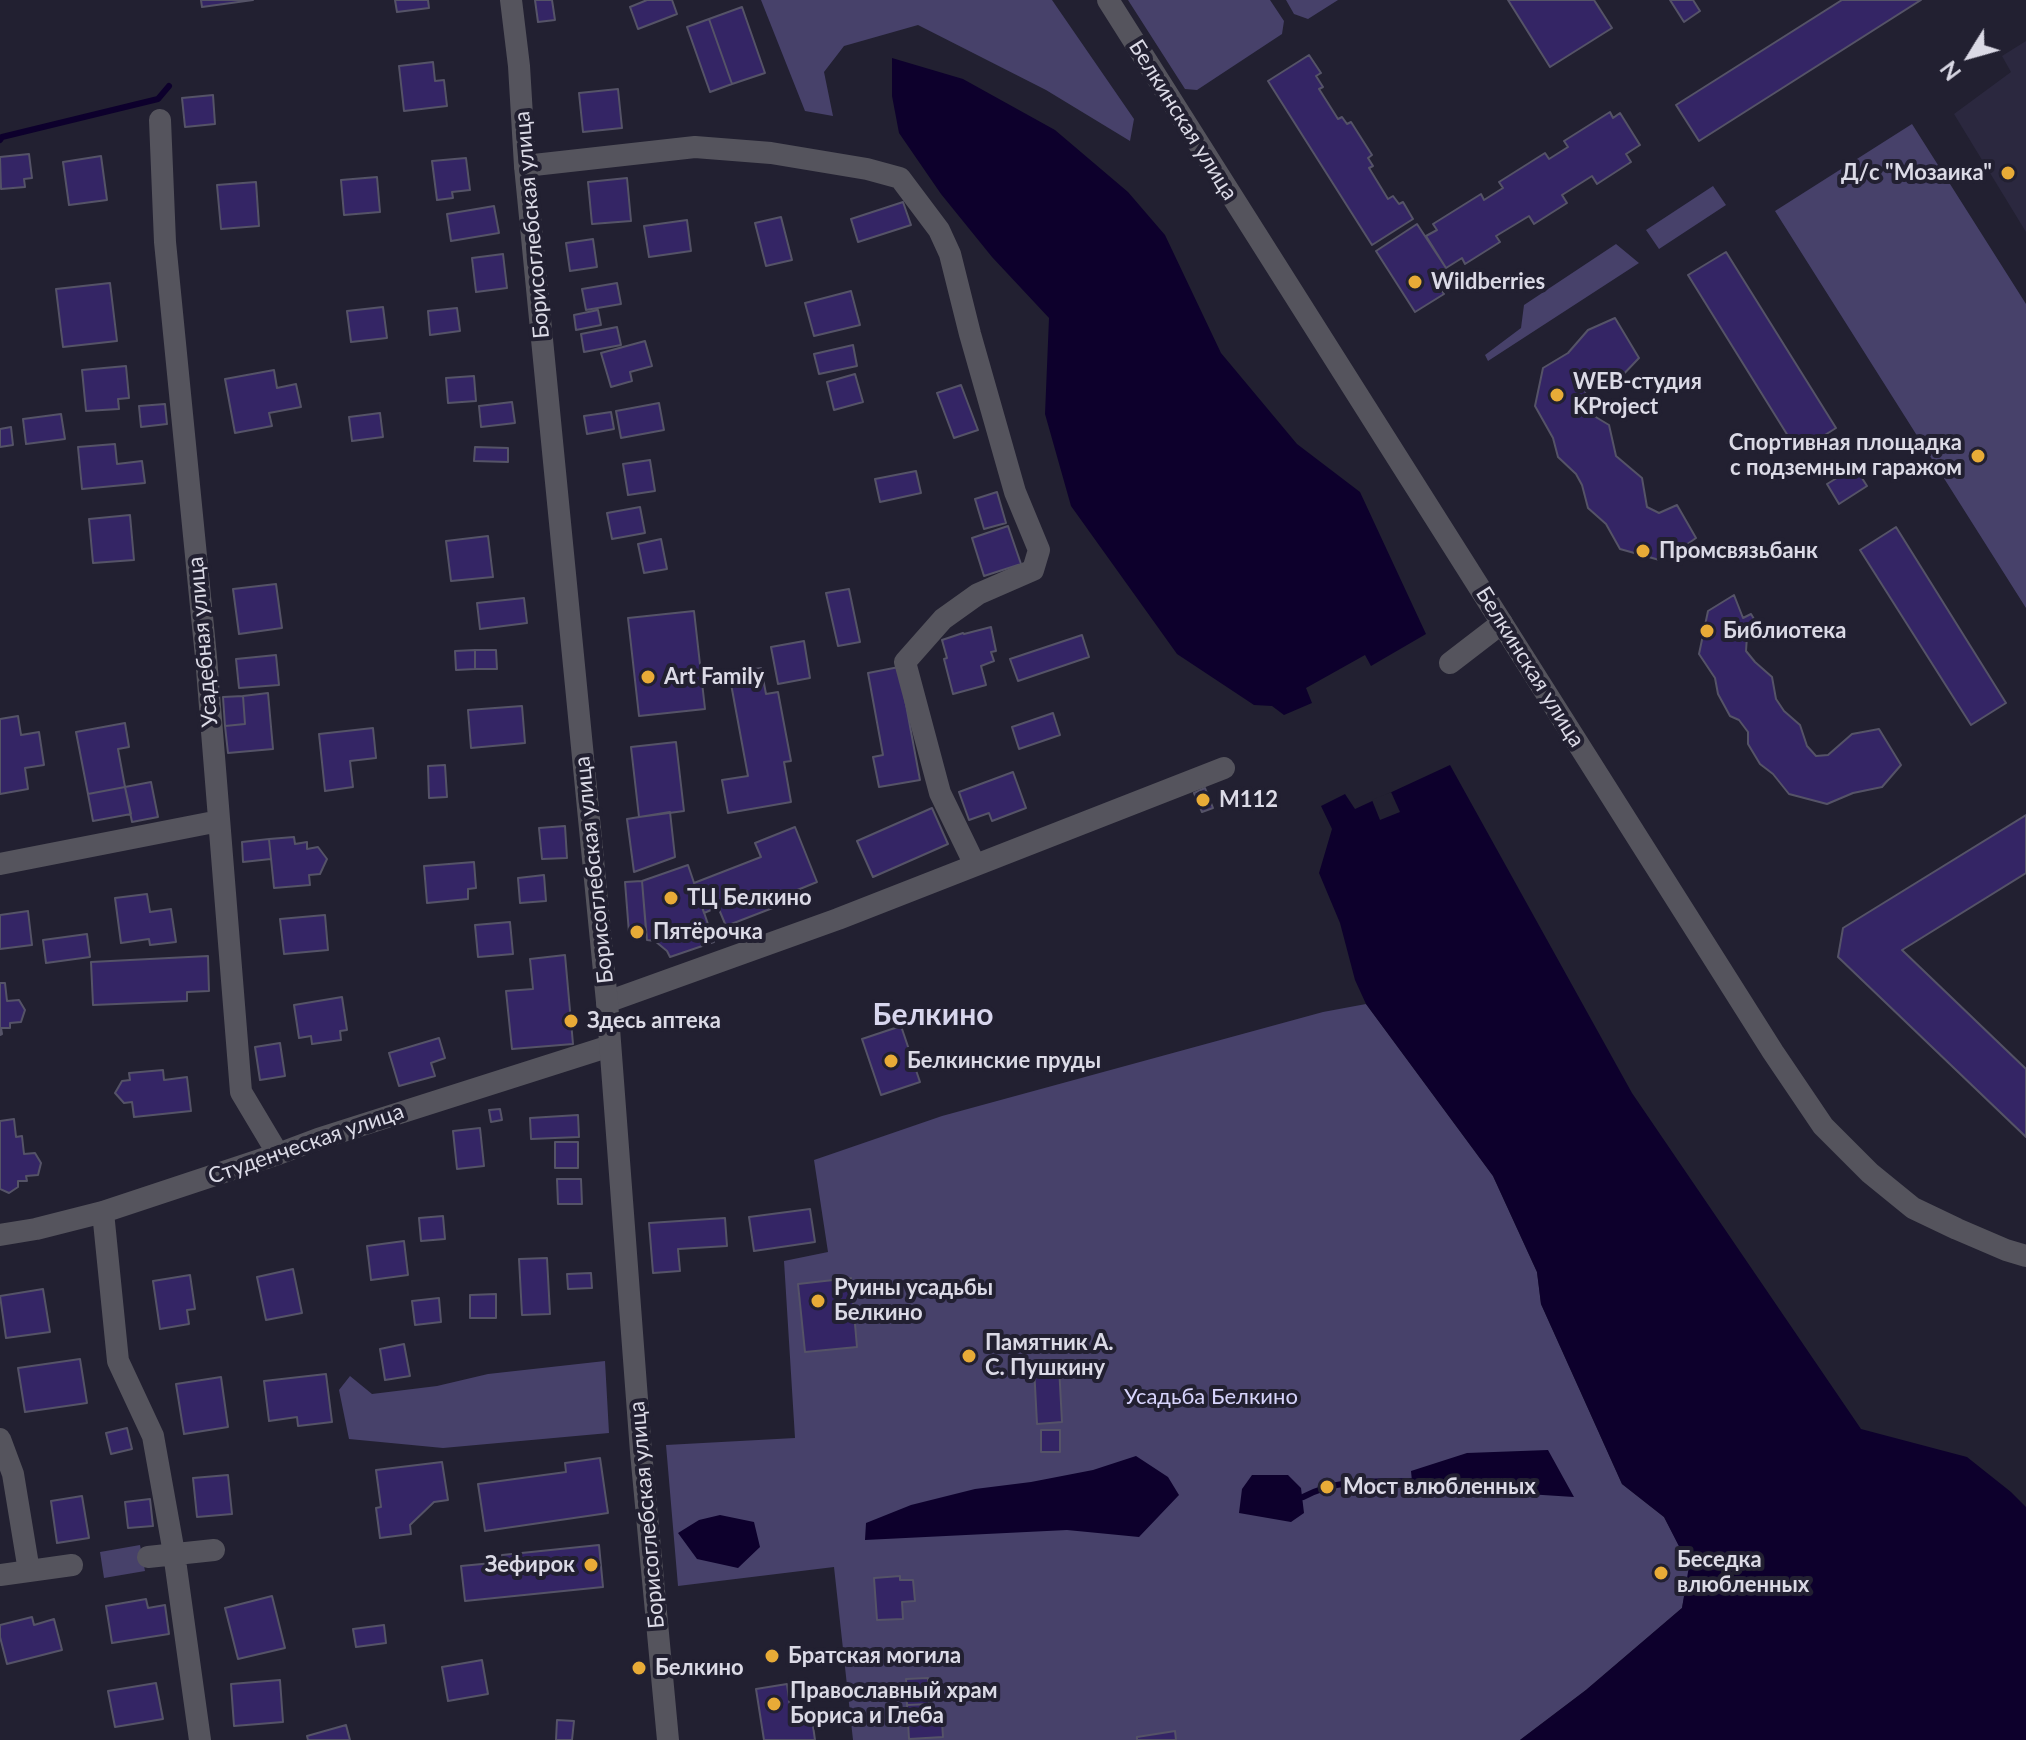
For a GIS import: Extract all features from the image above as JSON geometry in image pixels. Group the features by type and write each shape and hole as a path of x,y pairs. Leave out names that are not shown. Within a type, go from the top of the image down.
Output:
{"street":[{"name":"Борисоглебская улица","path":"511,0 607,1002 642,1466 668,1740"},
{"name":"Белкинская улица","path":"1108,0 1773,1052 1823,1126 1870,1173 1913,1208 2026,1256"},
{"name":"Усадебная улица","path":"160,120 165,242 204,642 241,1092 278,1154"},
{"path":"525,166 695,147 771,153 867,169 900,178 939,230 950,254 1015,492 1039,550 1033,570 978,594 955,610 943,619 905,662 940,793 975,865"},
{"path":"1450,663 1502,623"},
{"path":"607,1002 823,924 1224,768"},
{"path":"0,864 219,821"},
{"name":"Студенческая улица","path":"0,1235 103,1212 318,1139 610,1046"},
{"path":"103,1212 118,1361 153,1436 174,1553 200,1740"},
{"path":"0,1439 13,1474 29,1571"},
{"path":"148,1557 214,1550"},
{"path":"0,1575 72,1565"}],"shaded area":[{"name":"Д/c \"Мозаика\"","path":"2026,41 2026,232 1954,114 2011,72 2002,56"},
{"path":"892,58 963,79 1055,130 1128,192 1165,235 1221,353 1297,444 1360,492 1426,634 1371,666 1365,655 1306,688 1312,703 1284,715 1272,706 1254,705 1177,654 1071,506 1045,414 1049,318 992,257 941,194 899,133 892,96"},
{"path":"1450,765 1632,1093 1861,1429 1967,1457 2026,1507 2026,1740 1520,1740 1586,1690 1682,1608 1689,1566 1664,1517 1622,1484 1541,1304 1537,1272 1493,1176 1366,1004 1355,980 1340,923 1319,873 1332,829 1321,806 1345,794 1355,809"},
{"path":"1548,1450 1574,1497 1496,1492 1413,1492 1411,1471 1467,1453"},
{"path":"1136,1456 1168,1477 1179,1495 1139,1537 1067,1530 865,1540 866,1523 911,1505 975,1489 1093,1470"},
{"path":"1252,1475 1288,1475 1301,1488 1304,1513 1291,1522 1239,1513 1242,1489"},
{"path":"720,1515 754,1522 760,1547 738,1568 697,1559 678,1533 699,1520"}],"green space":[{"path":"761,0 1052,0 1134,119 1130,141 1046,90 918,25 844,46 824,72 833,116 805,111"},
{"path":"1128,0 1270,0 1284,21 1282,34 1197,90 1185,89"},
{"path":"1286,0 1338,0 1308,19 1294,14"},
{"name":"Спортивная площадка с подземным гаражом","path":"1912,124 2026,304 2026,608 1775,211"},
{"path":"1713,186 1726,205 1659,249 1646,230"},
{"path":"1616,244 1639,263 1488,361 1485,355 1521,328 1524,305"},
{"name":"Усадьба Белкино","path":"1366,1004 1493,1176 1537,1272 1541,1304 1622,1484 1664,1517 1690,1566 1682,1608 1586,1690 1520,1740 853,1740 834,1567 678,1586 666,1445 795,1438 784,1261 828,1252 814,1160 942,1116 1323,1012"},
{"path":"605,1361 609,1433 443,1448 349,1439 339,1390 350,1376 372,1394 437,1386 488,1374"},
{"path":"140,1545 145,1571 104,1578 100,1552"}],"pier":[{"path":"1391,792 1400,812 1380,820 1372,800"}],"building":[{"path":"201,0 253,0 202,7"},
{"path":"395,0 428,0 429,8 397,12"},
{"path":"535,0 552,0 555,20 538,22"},
{"path":"647,0 672,0 677,14 638,29 630,7"},
{"path":"1508,0 1594,0 1612,28 1550,67"},
{"path":"1670,0 1693,0 1700,11 1684,22"},
{"path":"1842,0 1921,0 1699,141 1676,105"},
{"path":"742,7 765,73 732,84 709,19"},
{"path":"709,19 732,84 710,92 687,27"},
{"path":"1309,55 1321,73 1316,76 1323,87 1319,89 1338,119 1342,117 1347,124 1351,122 1372,155 1368,158 1373,166 1369,168 1388,199 1393,196 1399,204 1403,202 1413,219 1372,245 1268,81"},
{"path":"433,62 435,81 444,80 447,106 404,111 399,66"},
{"path":"618,89 622,128 583,132 579,93"},
{"path":"213,95 215,124 185,127 182,98"},
{"path":"1610,112 1613,118 1620,113 1640,145 1626,154 1631,162 1597,184 1592,176 1562,195 1567,203 1534,224 1529,216 1496,236 1500,242 1465,264 1462,258 1446,268 1426,236 1437,230 1433,224 1481,194 1484,200 1503,188 1499,182 1545,153 1549,159 1568,147 1564,141"},
{"path":"29,154 32,178 24,179 25,187 1,189 0,157"},
{"path":"101,156 107,200 69,205 63,162"},
{"path":"466,158 470,190 452,192 453,198 437,200 432,161"},
{"path":"377,177 380,212 344,215 341,180"},
{"path":"627,178 631,221 592,224 588,182"},
{"path":"256,182 259,226 221,229 217,185"},
{"path":"903,202 911,225 858,242 851,219"},
{"path":"494,206 499,233 451,241 447,214"},
{"path":"781,217 792,260 766,266 755,223"},
{"path":"687,220 691,251 649,257 644,226"},
{"path":"1417,224 1446,268 1433,277 1444,294 1415,312 1376,251"},
{"path":"593,239 597,267 570,271 566,243"},
{"path":"1726,252 1836,428 1798,452 1688,275"},
{"path":"503,254 507,288 476,292 472,258"},
{"path":"110,283 117,341 63,347 56,289"},
{"path":"617,283 621,304 586,310 582,289"},
{"path":"851,291 860,325 814,336 805,303"},
{"path":"383,307 387,338 351,342 347,311"},
{"path":"457,308 460,331 430,335 428,311"},
{"path":"598,310 601,325 576,330 574,315"},
{"path":"1615,318 1639,358 1618,380 1586,387 1584,410 1609,425 1616,456 1642,478 1647,507 1659,513 1677,505 1696,538 1663,561 1620,549 1606,524 1588,508 1582,485 1576,474 1558,457 1553,438 1535,406 1543,368 1568,353 1588,330"},
{"path":"617,327 621,345 584,352 581,334"},
{"path":"645,341 652,366 630,372 632,381 611,387 601,353"},
{"path":"853,345 857,366 819,374 814,354"},
{"path":"126,366 129,398 118,399 119,409 86,411 82,370"},
{"path":"274,370 277,388 296,384 301,407 269,413 272,426 235,433 225,379"},
{"path":"855,374 863,402 834,410 827,382"},
{"path":"474,376 476,401 448,403 446,378"},
{"path":"961,385 978,430 954,438 937,393"},
{"path":"512,402 515,423 481,427 479,406"},
{"path":"659,403 664,430 621,438 616,411"},
{"path":"165,404 167,424 141,427 139,406"},
{"path":"611,412 614,429 587,434 584,416"},
{"path":"380,413 383,437 352,441 349,417"},
{"path":"61,414 65,439 26,444 23,419"},
{"path":"11,427 13,445 0,447 0,429"},
{"path":"115,444 117,464 142,461 145,483 82,489 78,447"},
{"path":"475,447 508,448 508,462 474,461"},
{"path":"650,460 655,491 628,495 623,464"},
{"path":"1855,467 1867,486 1839,504 1827,484"},
{"path":"916,471 921,493 880,502 875,479"},
{"path":"997,492 1006,523 984,529 975,499"},
{"path":"640,507 645,533 612,539 607,513"},
{"path":"130,515 134,560 93,563 89,519"},
{"path":"1008,526 1021,564 984,576 972,538"},
{"path":"1896,527 2006,703 1971,725 1860,550"},
{"path":"488,536 493,577 451,581 446,541"},
{"path":"661,539 667,569 644,573 638,544"},
{"path":"276,584 282,628 239,634 233,589"},
{"path":"849,589 860,642 838,646 826,593"},
{"path":"1734,595 1743,618 1751,614 1760,629 1747,636 1746,651 1772,677 1776,699 1800,725 1807,746 1816,756 1828,755 1852,734 1879,729 1901,765 1882,787 1853,793 1827,804 1789,794 1760,764 1748,744 1748,732 1739,720 1730,716 1718,694 1715,678 1699,654 1708,611"},
{"path":"524,598 527,623 480,629 477,603"},
{"path":"694,611 705,709 639,716 628,618"},
{"path":"991,627 996,651 991,652 994,661 981,666 986,685 953,694 942,640"},
{"path":"1082,635 1089,657 1018,681 1010,659"},
{"path":"804,641 810,678 778,684 771,647"},
{"path":"475,650 475,669 456,670 455,651"},
{"path":"475,650 496,650 497,669 475,669"},
{"path":"276,655 279,685 239,688 236,659"},
{"path":"899,667 920,780 879,787 873,757 883,755 868,673"},
{"path":"761,668 766,694 778,692 791,761 784,762 791,802 728,813 722,780 748,776 729,673"},
{"path":"268,693 273,749 228,753 225,726 245,724 243,696"},
{"path":"243,696 245,724 225,726 223,697"},
{"path":"522,706 525,743 471,748 468,710"},
{"path":"1053,713 1060,735 1019,749 1012,727"},
{"path":"18,716 21,735 39,732 44,765 25,768 28,789 0,794 0,719"},
{"path":"125,723 129,747 118,749 125,787 88,794 76,732"},
{"path":"373,728 376,758 350,761 353,787 325,791 319,734"},
{"path":"676,742 684,811 639,817 631,747"},
{"path":"445,765 447,797 429,798 428,766"},
{"path":"1013,772 1026,808 992,821 989,813 969,820 959,792"},
{"path":"151,782 158,817 132,822 125,787"},
{"path":"125,787 131,814 93,821 88,794"},
{"name":"М112","path":"1205,788 1213,808 1202,812 1194,793"},
{"path":"932,808 948,844 873,877 857,841"},
{"path":"670,812 675,857 634,872 627,819"},
{"path":"2026,815 2026,873 1902,950 2026,1069 2026,1137 1838,957 1843,928"},
{"path":"565,826 567,858 542,859 539,828"},
{"path":"795,827 817,882 780,897 783,904 726,926 718,907 704,913 694,883 761,857 755,843"},
{"path":"294,837 295,844 307,842 307,849 318,847 327,859 320,874 309,875 310,885 274,888 269,839"},
{"path":"269,839 271,859 243,862 242,842"},
{"path":"474,862 476,888 468,889 468,899 427,903 424,866"},
{"name":"ТЦ Белкино","path":"688,865 714,942 670,957 655,941 647,940 642,881"},
{"path":"544,875 546,901 520,903 518,878"},
{"path":"642,881 646,931 629,933 625,882"},
{"path":"147,894 150,912 171,909 176,942 150,945 149,939 121,943 115,898"},
{"path":"28,911 32,945 0,949 0,915"},
{"path":"325,915 328,950 284,954 280,919"},
{"path":"510,922 513,954 478,957 475,925"},
{"path":"87,934 90,957 46,963 43,940"},
{"path":"565,955 573,1044 512,1049 506,991 533,989 530,959"},
{"path":"208,956 209,991 187,992 187,1001 93,1005 91,962"},
{"path":"0,983 5,983 7,1001 19,1000 25,1010 21,1022 10,1023 10,1028 1,1028 0,1035"},
{"path":"342,997 347,1030 340,1031 341,1040 312,1044 311,1036 299,1038 294,1005"},
{"name":"Белкинские пруды","path":"901,1026 920,1082 881,1095 862,1039"},
{"path":"439,1038 445,1058 431,1063 435,1076 399,1086 389,1053"},
{"path":"280,1043 285,1076 260,1080 255,1047"},
{"path":"163,1070 164,1080 187,1077 191,1111 134,1117 132,1102 124,1103 115,1093 122,1081 130,1080 129,1073"},
{"path":"500,1109 502,1120 491,1122 489,1110"},
{"path":"578,1115 579,1137 531,1139 530,1118"},
{"path":"14,1119 16,1137 22,1136 24,1154 35,1153 41,1163 38,1175 26,1176 27,1181 18,1181 18,1187 9,1193 0,1189 0,1121"},
{"path":"480,1128 484,1166 457,1169 453,1131"},
{"path":"555,1142 578,1142 578,1168 555,1168"},
{"path":"557,1179 581,1179 582,1204 558,1204"},
{"path":"810,1209 815,1242 754,1251 749,1217"},
{"path":"443,1216 445,1239 421,1241 419,1218"},
{"path":"725,1218 727,1246 678,1249 680,1271 653,1273 649,1223"},
{"path":"404,1241 408,1275 371,1280 367,1246"},
{"path":"547,1258 550,1314 522,1315 519,1259"},
{"path":"293,1269 302,1313 266,1320 257,1277"},
{"path":"591,1273 592,1288 568,1289 567,1274"},
{"path":"190,1275 195,1309 187,1310 189,1324 160,1329 153,1281"},
{"path":"851,1278 857,1347 805,1352 798,1284"},
{"path":"43,1289 50,1332 6,1338 0,1296"},
{"path":"496,1294 496,1318 470,1318 470,1295"},
{"path":"439,1298 441,1322 415,1325 412,1301"},
{"path":"404,1344 410,1376 385,1380 380,1349"},
{"path":"80,1359 87,1403 25,1412 18,1368"},
{"path":"1059,1366 1062,1422 1037,1424 1034,1367"},
{"path":"326,1374 332,1422 298,1426 297,1417 269,1421 264,1381"},
{"path":"221,1377 228,1427 184,1434 176,1384"},
{"path":"127,1428 132,1449 111,1454 106,1433"},
{"path":"1041,1430 1060,1430 1060,1452 1041,1452"},
{"path":"600,1458 608,1513 485,1531 478,1484 566,1472 565,1463"},
{"path":"442,1462 448,1500 434,1502 410,1525 411,1534 380,1538 376,1508 381,1507 376,1470"},
{"path":"228,1475 232,1514 197,1517 193,1478"},
{"path":"82,1496 89,1538 57,1543 51,1501"},
{"path":"150,1499 153,1526 128,1528 125,1502"},
{"path":"599,1545 603,1587 465,1601 461,1566 503,1562 502,1555"},
{"path":"900,1576 900,1580 913,1580 915,1601 902,1602 903,1619 877,1620 874,1578"},
{"path":"272,1596 285,1648 238,1659 225,1608"},
{"path":"146,1599 148,1608 165,1605 169,1634 112,1643 106,1606"},
{"path":"32,1617 34,1625 54,1619 62,1650 7,1664 0,1625"},
{"path":"384,1625 386,1643 356,1647 353,1629"},
{"path":"482,1660 488,1694 448,1701 442,1667"},
{"path":"928,1678 929,1704 907,1705 906,1679"},
{"path":"280,1680 283,1722 234,1726 231,1684"},
{"path":"156,1683 163,1719 115,1727 108,1691"},
{"name":"Православный храм Бориса и Глеба","path":"787,1684 792,1722 812,1719 815,1740 764,1740 756,1689"},
{"path":"929,1704 930,1722 942,1722 943,1737 909,1739 907,1705"},
{"path":"557,1720 574,1721 572,1740 556,1740"},
{"path":"346,1725 350,1740 308,1740 307,1736"},
{"path":"1175,1731 1176,1740 1137,1740 1137,1737"}],"waterway":[{"path":"0,140 2,137 158,99 169,86"},
{"path":"1303,1497 1343,1484 1412,1481"}],"place":[{"name":"Д/c \"Мозаика\"","path":"2008,173"},
{"name":"Wildberries","path":"1415,282"},
{"name":"WEB-студия KProject","path":"1557,395"},
{"name":"Спортивная площадка с подземным гаражом","path":"1978,456"},
{"name":"Промсвязьбанк","path":"1643,551"},
{"name":"Библиотека","path":"1707,631"},
{"name":"Art Family","path":"648,677"},
{"name":"М112","path":"1203,800"},
{"name":"ТЦ Белкино","path":"671,898"},
{"name":"Пятёрочка","path":"637,932"},
{"name":"Здесь аптека","path":"571,1021"},
{"name":"Белкинские пруды","path":"891,1061"},
{"name":"Руины усадьбы Белкино","path":"818,1301"},
{"name":"Памятник А. С. Пушкину","path":"969,1356"},
{"name":"Мост влюбленных","path":"1327,1487"},
{"name":"Зефирок","path":"591,1565"},
{"name":"Беседка влюбленных","path":"1661,1573"},
{"name":"Братская могила","path":"772,1656"},
{"name":"Белкино","path":"639,1668"},
{"name":"Православный храм Бориса и Глеба","path":"774,1704"}],"district":[{"name":"Белкино","path":"933,1015"}]}
